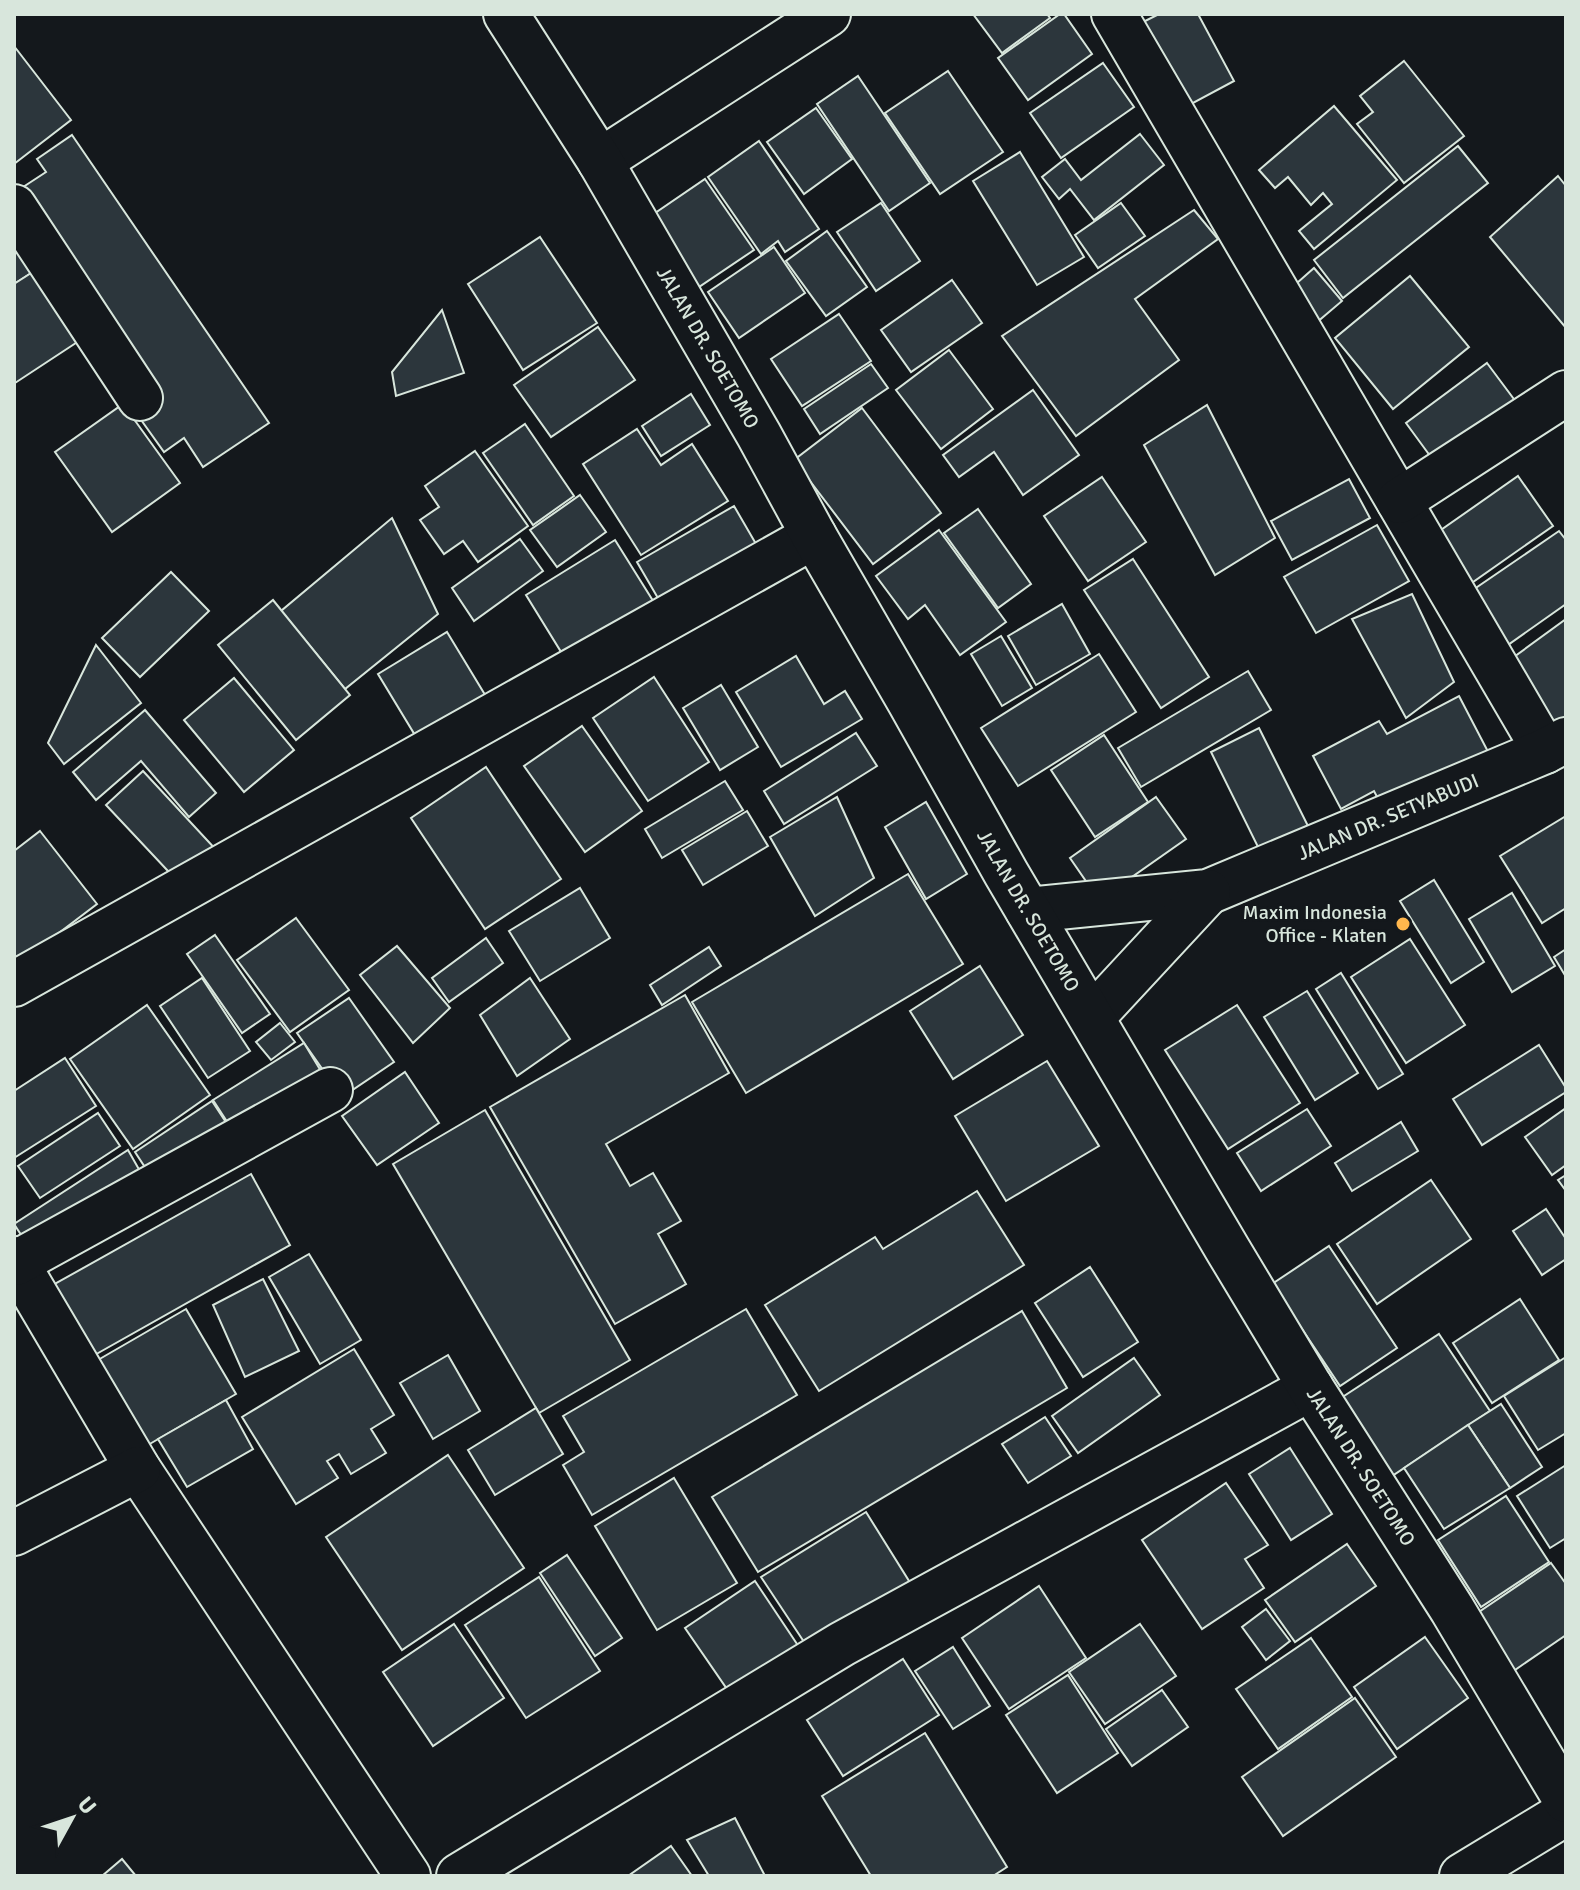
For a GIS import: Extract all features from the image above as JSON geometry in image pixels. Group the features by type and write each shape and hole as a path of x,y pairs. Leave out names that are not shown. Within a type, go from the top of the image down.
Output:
{"street":[{"name":"JALAN DR. SOETOMO","path":"506,14 600,161 1028,910 1311,1388 1452,1609 1566,1800"},
{"path":"600,161 828,14"},
{"path":"1114,14 1399,501 1556,746"},
{"path":"14,207 140,398"},
{"path":"1399,501 1566,393"},
{"path":"14,984 814,536"},
{"name":"JALAN DR. SETYABUDI","path":"1028,910 1208,892 1556,746"},
{"name":"JALAN DR. SETYABUDI","path":"1092,1017 1208,892"},
{"path":"330,1090 15,1261 138,1469 408,1876"},
{"path":"459,1876 842,1644 1311,1388"},
{"path":"14,1533 138,1469"},
{"path":"1462,1876 1566,1813"}],"building":[{"path":"973,14 1047,14 1050,18 1002,53"},
{"path":"1064,14 1092,54 1028,100 998,58"},
{"path":"1159,14 1198,14 1234,81 1180,110 1135,26"},
{"path":"14,46 71,120 14,164"},
{"path":"1404,61 1464,136 1404,183 1357,124 1373,112 1360,96"},
{"path":"1103,63 1134,107 1061,158 1030,113"},
{"path":"948,71 1003,152 940,194 885,113"},
{"path":"858,76 930,183 889,211 817,104"},
{"path":"1334,106 1397,180 1314,249 1299,231 1332,204 1323,193 1311,205 1288,177 1275,188 1259,170"},
{"path":"816,108 852,159 804,194 767,142"},
{"path":"1140,134 1164,165 1094,220 1070,189 1059,199 1042,177 1065,159 1081,180"},
{"path":"72,135 269,423 203,467 184,438 164,452 134,410 17,191 46,172 37,159"},
{"path":"759,141 819,229 785,252 778,241 761,254 708,177"},
{"path":"1458,146 1488,183 1343,298 1314,260"},
{"path":"1020,152 1084,257 1037,285 973,181"},
{"path":"1558,176 1566,186 1566,328 1490,237"},
{"path":"705,179 754,250 690,293 642,222"},
{"path":"881,203 920,261 876,291 837,232"},
{"path":"1121,203 1145,236 1098,268 1075,235"},
{"path":"1194,210 1218,239 1135,299 1179,360 1076,436 1002,336"},
{"path":"14,223 42,266 14,284"},
{"path":"827,231 867,287 826,316 786,261"},
{"path":"540,237 597,323 523,370 468,284"},
{"path":"774,247 805,293 739,338 708,292"},
{"path":"42,266 88,335 15,383 14,284"},
{"path":"1314,268 1342,301 1316,323 1289,290"},
{"path":"1410,276 1469,347 1393,409 1335,338"},
{"path":"952,280 982,323 911,372 881,330"},
{"path":"442,310 464,373 396,396 392,372"},
{"path":"839,314 871,361 802,406 771,359"},
{"path":"598,327 635,380 551,437 514,385"},
{"path":"949,350 993,409 941,449 896,390"},
{"path":"1487,363 1522,410 1436,464 1406,423"},
{"path":"871,364 888,388 820,434 804,409"},
{"path":"1033,390 1079,455 1023,495 994,452 959,477 943,455"},
{"path":"691,394 710,425 661,456 642,426"},
{"path":"123,404 180,483 112,532 55,452"},
{"path":"1207,405 1275,538 1215,575 1144,445"},
{"path":"862,408 941,513 873,564 794,460"},
{"path":"525,424 574,496 533,525 483,453"},
{"path":"637,429 661,465 692,444 728,501 641,555 583,464"},
{"path":"475,451 528,526 478,562 463,541 444,554 420,520 439,507 425,486"},
{"path":"1518,476 1553,526 1463,589 1428,539"},
{"path":"1102,477 1146,542 1088,581 1044,516"},
{"path":"1349,479 1370,518 1292,560 1271,521"},
{"path":"580,495 606,532 557,567 530,530"},
{"path":"734,506 763,556 666,612 637,562"},
{"path":"978,509 1031,584 998,608 944,533"},
{"path":"392,518 438,614 345,689 281,611"},
{"path":"1377,525 1409,581 1316,633 1284,577"},
{"path":"939,530 1006,622 960,655 925,605 908,619 876,576"},
{"path":"1559,531 1566,540 1566,604 1505,647 1467,594"},
{"path":"520,539 543,571 474,621 452,588"},
{"path":"615,540 660,612 571,668 526,595"},
{"path":"1133,559 1209,677 1161,708 1084,590"},
{"path":"171,572 209,611 140,677 102,638"},
{"path":"1412,594 1454,682 1406,718 1352,619"},
{"path":"273,600 350,695 296,740 218,645"},
{"path":"1062,604 1090,654 1036,685 1008,636"},
{"path":"1566,619 1566,718 1554,727 1507,662"},
{"path":"447,632 493,708 424,750 378,674"},
{"path":"1001,636 1032,688 1002,706 971,654"},
{"path":"96,645 141,703 64,764 48,743"},
{"path":"1099,654 1136,712 1018,786 981,728"},
{"path":"796,656 824,704 845,691 862,719 781,767 736,692"},
{"path":"1248,671 1271,710 1141,787 1118,748"},
{"path":"654,677 709,762 648,801 593,718"},
{"path":"234,678 294,750 244,792 184,720"},
{"path":"721,685 758,747 720,770 683,708"},
{"path":"1459,696 1496,767 1386,814 1374,791 1341,809 1313,756 1379,721 1387,734"},
{"path":"145,710 216,793 189,817 141,761 96,800 73,772"},
{"path":"582,726 642,811 585,852 524,766"},
{"path":"1259,728 1308,826 1259,849 1211,752"},
{"path":"856,733 877,766 784,824 764,791"},
{"path":"1104,735 1148,802 1095,837 1051,770"},
{"path":"486,767 561,879 485,929 411,818"},
{"path":"143,771 219,853 183,887 106,805"},
{"path":"725,781 743,810 662,858 645,829"},
{"path":"837,797 874,878 815,916 770,837"},
{"path":"1156,797 1186,839 1099,900 1070,858"},
{"path":"926,802 967,874 926,899 885,827"},
{"path":"747,811 768,846 703,885 682,850"},
{"path":"1566,816 1566,908 1542,923 1500,856"},
{"path":"40,831 97,904 14,967 14,851"},
{"path":"908,874 963,964 746,1093 692,1002"},
{"path":"1434,880 1484,962 1451,983 1400,901"},
{"path":"580,888 610,938 540,981 509,931"},
{"path":"1512,893 1555,966 1512,992 1469,919"},
{"path":"296,918 349,990 290,1032 237,960"},
{"path":"215,935 270,1014 242,1033 187,954"},
{"path":"486,938 503,963 449,1002 432,978"},
{"path":"1410,939 1465,1025 1406,1063 1351,977"},
{"path":"397,946 450,1008 413,1043 360,975"},
{"path":"709,947 721,966 662,1005 650,985"},
{"path":"1566,949 1566,977 1554,957"},
{"path":"980,966 1023,1035 953,1079 910,1011"},
{"path":"1341,973 1403,1074 1378,1089 1316,989"},
{"path":"202,978 250,1051 208,1078 160,1006"},
{"path":"530,978 570,1039 517,1076 480,1015"},
{"path":"1307,991 1358,1073 1315,1100 1264,1017"},
{"path":"685,995 729,1073 606,1144 630,1186 653,1173 681,1221 658,1234 686,1284 615,1324 490,1107"},
{"path":"349,998 394,1062 342,1097 297,1033"},
{"path":"147,1005 210,1095 133,1149 70,1059"},
{"path":"1237,1005 1300,1103 1228,1149 1165,1050"},
{"path":"280,1023 295,1042 271,1060 256,1042"},
{"path":"304,1043 327,1081 237,1137 213,1100"},
{"path":"1539,1045 1566,1092 1482,1145 1453,1099"},
{"path":"65,1058 96,1106 14,1158 14,1091"},
{"path":"1047,1061 1099,1146 1006,1201 955,1116"},
{"path":"405,1072 439,1123 377,1165 342,1116"},
{"path":"212,1101 233,1133 156,1184 135,1152"},
{"path":"1566,1108 1566,1165 1552,1175 1525,1137"},
{"path":"1307,1109 1331,1146 1261,1191 1237,1153"},
{"path":"485,1110 630,1360 539,1413 393,1164"},
{"path":"98,1113 120,1146 40,1198 18,1166"},
{"path":"1401,1122 1418,1151 1352,1191 1335,1163"},
{"path":"128,1150 149,1187 31,1250 14,1224"},
{"path":"251,1174 290,1245 84,1361 44,1290"},
{"path":"1566,1175 1566,1191 1558,1180"},
{"path":"1431,1180 1471,1239 1377,1304 1337,1244"},
{"path":"977,1191 1024,1265 819,1391 765,1305 875,1237 883,1249"},
{"path":"1546,1209 1566,1239 1566,1259 1542,1275 1513,1231"},
{"path":"1329,1246 1397,1348 1340,1386 1272,1284"},
{"path":"309,1254 361,1340 320,1364 269,1277"},
{"path":"1090,1267 1138,1342 1083,1377 1035,1303"},
{"path":"263,1279 299,1351 245,1377 213,1305"},
{"path":"1520,1299 1559,1360 1492,1403 1453,1343"},
{"path":"186,1309 236,1394 141,1449 91,1364"},
{"path":"746,1309 797,1395 592,1515 563,1465 584,1452 563,1416"},
{"path":"1022,1311 1067,1388 758,1572 712,1497"},
{"path":"1439,1334 1490,1411 1392,1476 1341,1398"},
{"path":"354,1349 394,1415 371,1429 386,1453 351,1474 339,1454 327,1461 338,1478 296,1504 242,1417"},
{"path":"448,1355 480,1411 433,1439 400,1383"},
{"path":"1566,1357 1566,1433 1538,1450 1504,1396"},
{"path":"1134,1358 1160,1395 1078,1453 1052,1416"},
{"path":"226,1400 253,1449 187,1487 158,1439"},
{"path":"1501,1404 1542,1467 1510,1488 1468,1425"},
{"path":"536,1408 563,1454 495,1495 468,1450"},
{"path":"1045,1417 1071,1456 1028,1483 1002,1444"},
{"path":"1468,1425 1510,1488 1444,1529 1404,1468"},
{"path":"1290,1448 1332,1514 1291,1540 1249,1474"},
{"path":"448,1455 524,1568 402,1650 326,1537"},
{"path":"1566,1465 1566,1538 1550,1548 1517,1496"},
{"path":"674,1478 737,1583 657,1630 595,1526"},
{"path":"1226,1483 1268,1545 1245,1559 1264,1588 1202,1629 1142,1540"},
{"path":"1506,1496 1549,1562 1481,1607 1438,1540"},
{"path":"866,1512 919,1597 814,1657 761,1577"},
{"path":"1347,1544 1376,1586 1295,1642 1265,1600"},
{"path":"567,1555 622,1638 595,1656 540,1573"},
{"path":"1551,1563 1566,1584 1566,1635 1512,1672 1473,1616"},
{"path":"539,1577 600,1671 526,1718 465,1625"},
{"path":"755,1581 807,1659 738,1705 685,1628"},
{"path":"1039,1586 1086,1658 1009,1709 962,1638"},
{"path":"1266,1609 1290,1641 1266,1660 1242,1627"},
{"path":"454,1624 504,1698 433,1746 383,1672"},
{"path":"1140,1624 1176,1676 1105,1724 1069,1672"},
{"path":"1425,1637 1468,1698 1397,1749 1354,1687"},
{"path":"1311,1638 1352,1697 1278,1749 1236,1689"},
{"path":"953,1647 990,1706 953,1729 915,1671"},
{"path":"903,1659 939,1715 843,1776 807,1720"},
{"path":"1068,1675 1118,1753 1057,1793 1006,1715"},
{"path":"1162,1690 1188,1727 1132,1766 1106,1729"},
{"path":"1355,1698 1396,1757 1283,1836 1242,1777"},
{"path":"925,1733 1007,1867 993,1876 871,1876 822,1796"},
{"path":"735,1818 765,1876 709,1876 687,1840"},
{"path":"671,1846 692,1876 628,1876"},
{"path":"122,1859 136,1876 102,1876"}],"place":[{"name":"Maxim Indonesia Office - Klaten","path":"1403,924"}]}
